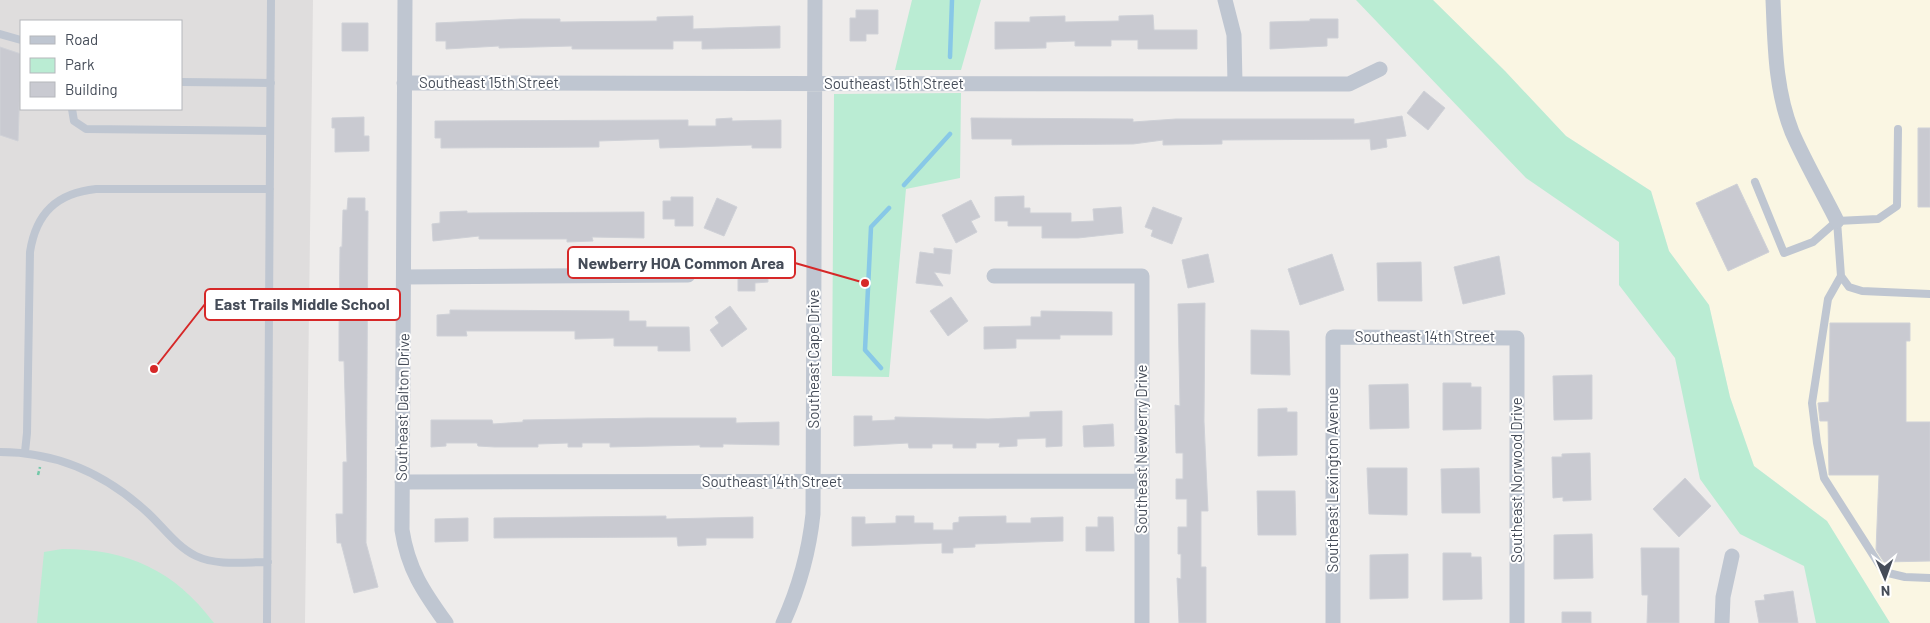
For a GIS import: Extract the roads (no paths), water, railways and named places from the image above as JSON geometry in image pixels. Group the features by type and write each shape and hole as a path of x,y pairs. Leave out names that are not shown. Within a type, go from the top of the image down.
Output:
{"street":[{"name":"Southeast Dalton Drive","path":"405,0 402,530 411,568 419,584 446,623"},
{"name":"Southeast Cape Drive","path":"784,623 800,579 810,541 814,482 815,0"},
{"path":"1225,0 1234,35 1235,84"},
{"path":"1773,0 1775,64 1792,131 1837,221"},
{"name":"Southeast 15th Street","path":"404,83 1350,84 1380,69"},
{"path":"404,277 688,276"},
{"name":"Southeast Newberry Drive","path":"994,276 1142,276 1142,623"},
{"name":"Southeast 14th Street","path":"1333,337 1518,338"},
{"name":"Southeast Lexington Avenue","path":"1333,337 1333,623"},
{"name":"Southeast Norwood Drive","path":"1517,623 1518,338"},
{"name":"Southeast 14th Street","path":"402,482 1142,481"},
{"path":"1722,623 1723,597 1732,556"}],"lane":[{"path":"267,623 271,0"},
{"path":"0,34 20,40"},
{"path":"182,82 271,83"},
{"path":"72,110 74,121 86,128 270,131"},
{"path":"1755,182 1784,253 1813,242 1837,221 1878,219 1896,206 1898,129"},
{"path":"25,452 27,433 30,252 38,225 50,208 71,193 96,188 270,189"},
{"path":"1837,221 1841,276 1849,287 1862,291 1930,294"},
{"path":"1841,276 1828,299 1812,403 1824,478 1884,572 1906,577 1930,578"},
{"path":"0,452 25,452 50,456 73,464 108,482 132,498 183,548 194,556 214,561 268,562"}],"waterway":[{"path":"950,57 952,0"},
{"path":"904,185 950,134"},
{"path":"881,368 865,350 871,227 889,208"}],"place":[{"name":"Newberry HOA Common Area","path":"865,283"},
{"name":"East Trails Middle School","path":"154,369"}]}
